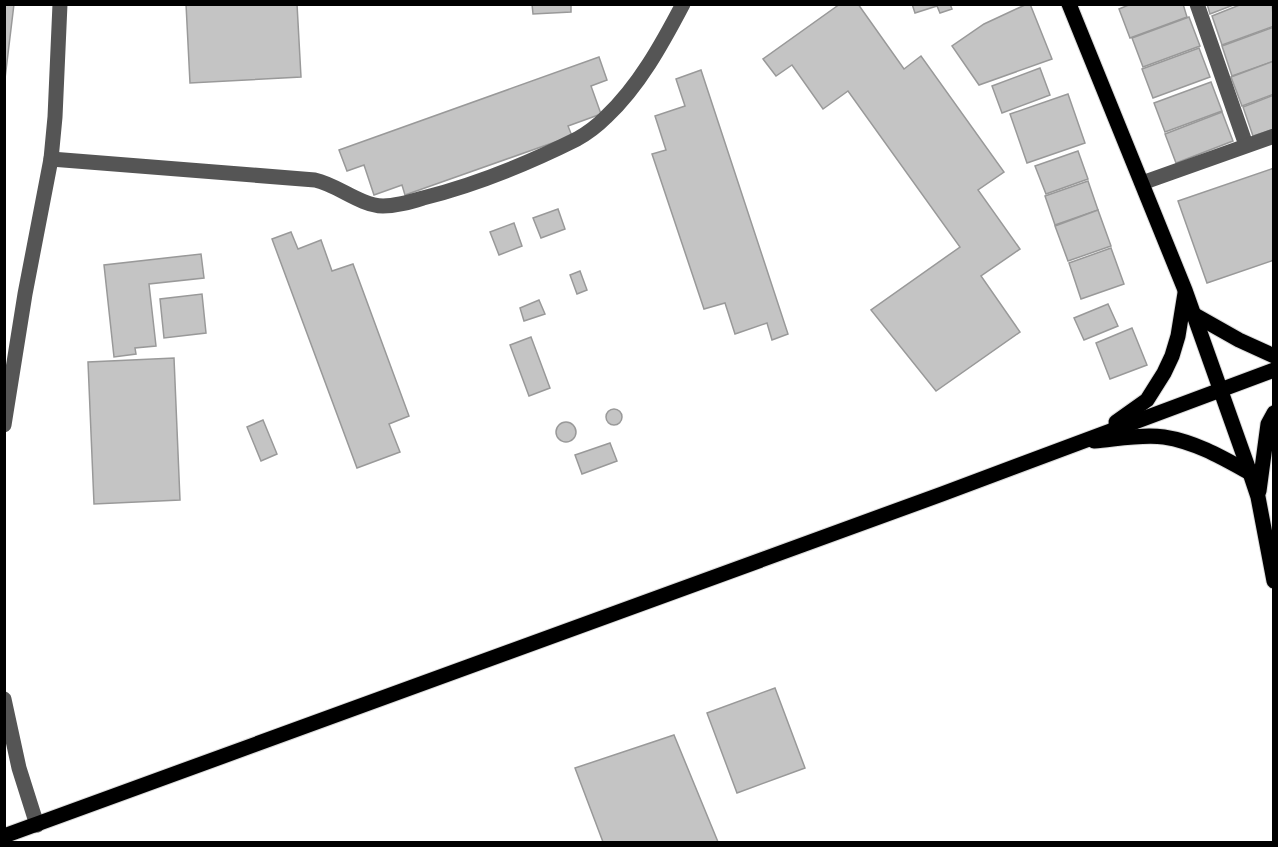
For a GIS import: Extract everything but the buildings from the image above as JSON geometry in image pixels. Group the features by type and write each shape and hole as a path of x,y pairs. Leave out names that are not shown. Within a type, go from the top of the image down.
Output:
{"main road":[{"path":"1069,4 1185,290 1258,497 1274,581"},
{"path":"1101,433 1147,400 1164,373 1173,356 1185,290"},
{"path":"1193,314 1239,340 1274,356"},
{"path":"4,836 942,494 1219,388 1274,370"},
{"path":"1258,497 1265,438 1268,424 1274,413"},
{"path":"1076,442 1162,436 1214,453 1250,473"}],"street":[{"path":"4,426 25,294 51,159 60,4"},
{"path":"51,159 315,180 327,182 381,206 397,205 448,192 489,177 579,138 605,118 638,82 683,4"},
{"path":"1197,4 1246,145"},
{"path":"1142,183 1274,136"},
{"path":"4,699 19,768 37,825"}]}
